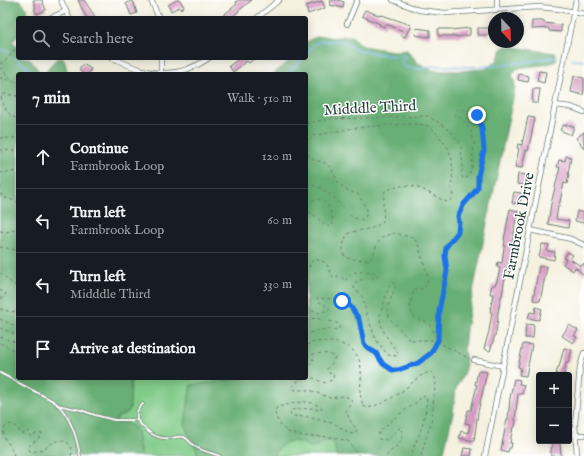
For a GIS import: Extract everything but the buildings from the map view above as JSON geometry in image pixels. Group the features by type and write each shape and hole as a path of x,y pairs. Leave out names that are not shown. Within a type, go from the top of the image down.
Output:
{"street":[{"path":"61,0 68,16"},
{"path":"151,0 158,16"},
{"path":"259,16 279,0"},
{"path":"347,24 357,0"},
{"path":"393,0 419,10 432,12 457,13 539,7 584,14"},
{"path":"496,10 497,0"},
{"name":"Farmbrook Drive","path":"485,456 576,0"},
{"path":"55,16 66,11"},
{"path":"118,60 140,70 150,72"},
{"path":"160,72 161,60"},
{"path":"177,72 187,70 206,60"},
{"path":"555,105 571,107 584,112"},
{"path":"530,230 571,239 584,244"},
{"path":"577,456 575,435 578,387 580,366 584,353"},
{"path":"474,360 503,366"},
{"path":"575,435 584,435"}],"lane":[{"path":"0,373 49,399 57,405 66,415 73,431 80,456"},
{"path":"143,404 136,412 137,420 152,434 164,439 184,437 202,451 220,456"},
{"path":"57,405 81,410 114,420 137,420"}],"path":[{"path":"0,64 7,60 16,49"},
{"path":"0,68 14,81"},
{"path":"0,78 14,81"},
{"path":"16,96 4,94 1,97 8,112 12,117 16,118"},
{"name":"Midddle Third","path":"308,123 330,119 427,116 440,123 452,133 461,145 463,168 461,174 463,179 468,177 472,168 474,142 471,130 463,120 455,115 457,109 466,110 477,115 482,128 484,150 478,176 478,187 464,204 458,216 458,232 446,247 445,256 447,271 439,311 438,340"},
{"name":"Midddle Third","path":"308,141 312,136 354,128 414,124 426,125 434,130 448,148 452,160 453,173 451,200 447,202 431,193 409,185 399,186 385,191 383,198 384,218 382,223 372,228 347,234 342,251 345,257 350,259 370,260 377,244 384,236 395,233 414,238 418,244 428,277 427,284 424,289 418,288 414,290 410,305 414,316 418,320 424,320 428,324 438,340"},
{"path":"0,138 16,138"},
{"path":"0,150 16,151"},
{"name":"Midddle Third","path":"308,155 315,160 325,163 331,168 338,182 343,187 348,191 358,194 367,210 366,216 362,220 354,218 334,198 314,184 308,183"},
{"path":"0,172 16,171"},
{"path":"0,194 16,201"},
{"path":"308,202 318,199 324,202 332,214 333,225 329,227 308,212"},
{"path":"0,231 6,232 16,230"},
{"path":"0,247 16,250"},
{"path":"308,276 309,263 313,260 319,259 325,262 328,266 333,278 338,276 343,278 344,281 352,274 358,272 374,272 378,277 371,279 364,278 355,283 354,288 362,296 376,340 388,355 396,356 398,353 384,332 380,315 392,282 396,285 387,310 390,319 410,340 438,340 442,344 474,360"},
{"path":"0,273 16,286"},
{"path":"0,290 6,294 3,298 0,298"},
{"path":"308,309 319,313 330,309 317,301 317,298 333,298 350,306 359,319 364,344 376,353 383,364 392,370 398,370 418,363 431,353 438,340"},
{"path":"0,309 11,312 16,311"},
{"path":"308,320 316,318 337,323 340,326 338,330 328,329 308,333"},
{"path":"0,319 16,326"},
{"path":"0,328 16,334"},
{"path":"0,337 16,342"},
{"path":"308,344 322,341 340,344 348,347 356,353 361,370 360,395 363,406 368,408 376,406 391,398 424,373 431,372 435,376 437,383 434,393 432,418 421,456"},
{"path":"0,344 16,351"},
{"path":"308,355 324,353 335,357 327,370 328,373 334,375 332,380 324,383 311,377 308,378"},
{"path":"308,360 314,359 311,364 308,365"},
{"path":"299,380 292,386 295,390 310,390 330,398 344,396 350,398 352,401 346,409 352,424 357,429 356,432 351,434 335,424 290,414 291,410 312,408 319,410 322,408 317,404 308,402 277,407 275,411 276,418 281,426 287,432 303,436 333,437 348,441 359,456"},
{"path":"386,456 399,444 402,433 401,427 397,429 390,438 383,440 379,439 379,432 397,416 417,402 422,395 427,398 426,406 420,432 411,456"},
{"path":"14,456 12,449 4,438 3,434 6,426 9,424 16,426 22,434 29,431 30,436 38,433 42,434 28,447 28,450 40,450 62,440 71,446 71,456"},
{"path":"44,456 52,456"}],"green space":[{"path":"0,0 20,0 27,9 29,16 16,16 16,38 12,42 16,46 16,60 30,60 40,72 16,72 16,380 131,380 130,408 128,412 116,418 116,421 135,427 141,456 0,456"},
{"path":"323,36 333,38 351,36 363,46 392,51 407,50 418,63 435,71 486,69 497,61 502,48 520,48 555,53 556,55 556,61 516,69 512,75 515,84 514,93 466,329 464,349 466,364 464,373 456,388 453,413 443,456 337,456 334,443 331,441 326,441 317,446 309,447 302,443 292,441 280,446 274,456 198,456 196,448 186,428 185,424 191,385 232,380 308,380 308,72 276,72 290,60 308,60 308,41"},
{"path":"56,60 64,60 67,72 45,72"},
{"path":"131,380 232,380 191,385 187,415 187,430 198,456 141,456 137,431 125,423 121,424 116,422 116,418 128,412"},
{"path":"292,441 334,442 337,456 274,456 281,446"}],"waterway":[{"path":"308,52 313,46 321,41 342,41 358,50 391,56 404,55 405,57 401,61 405,67 422,69 433,66 477,67 504,65 557,57"},
{"path":"0,49 9,52"},
{"path":"18,60 33,72"},
{"path":"288,72 301,60"},
{"path":"572,60 584,61"}],"route":[{"path":"342,301 350,306 359,319 364,344 376,353 383,364 392,370 398,370 418,363 431,353 438,340 439,311 447,271 445,256 446,247 458,232 458,216 464,204 478,187 478,176 484,150 484,137 477,115"}]}
